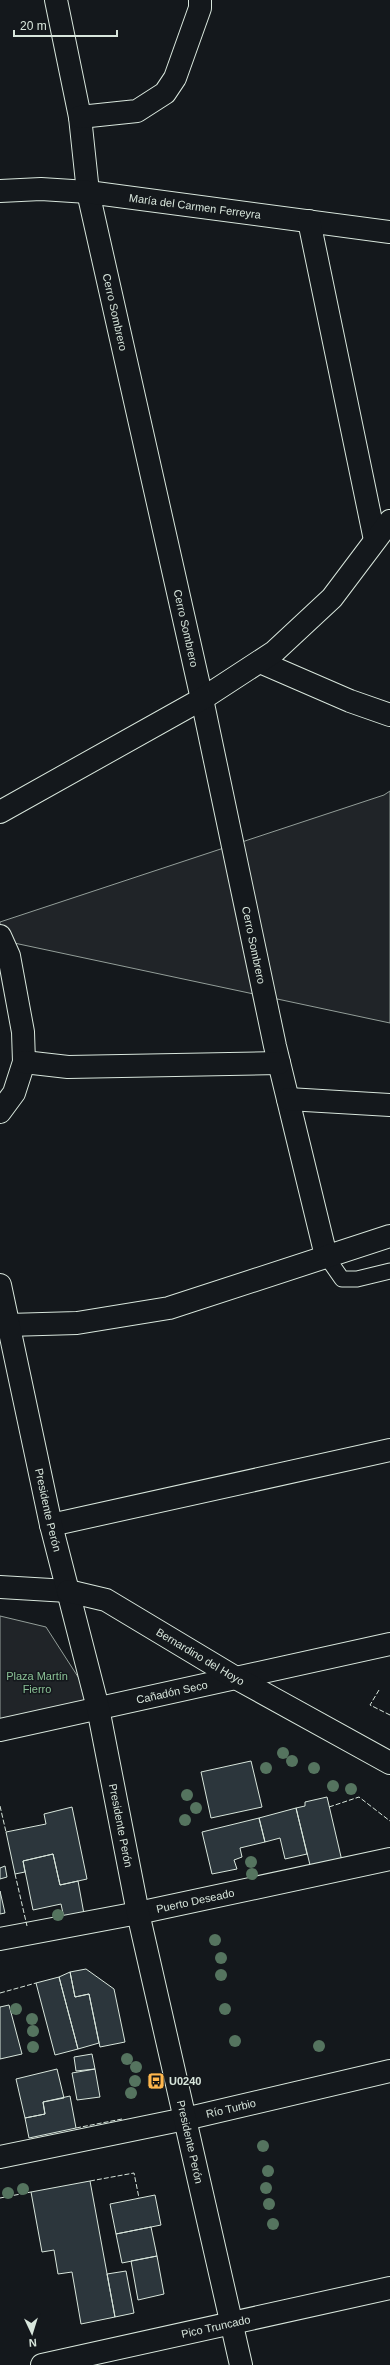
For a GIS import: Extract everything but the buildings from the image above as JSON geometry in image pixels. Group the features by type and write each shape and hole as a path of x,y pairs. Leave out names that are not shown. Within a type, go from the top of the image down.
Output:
{"street":[{"name":"Cerro Sombrero","path":"56,0 80,117 88,192 202,699 279,1063 326,1256"},
{"path":"80,117 137,111 165,93 174,78 200,8 200,0"},
{"name":"María del Carmen Ferreyra","path":"0,191 41,189 88,192 390,232"},
{"path":"309,221 375,540"},
{"path":"0,812 202,699 274,652 332,598 390,522"},
{"path":"260,662 350,701 390,715"},
{"path":"0,936 10,956 23,1032 24,1062 14,1093 0,1112"},
{"path":"24,1062 68,1067 279,1063"},
{"path":"288,1099 390,1106"},
{"path":"8,1325 77,1323 169,1308 390,1236"},
{"name":"Presidente Perón","path":"0,1285 51,1525 98,1708 138,1913 240,2365"},
{"path":"51,1525 390,1450"},
{"name":"Bernardino del Hoyo","path":"0,1587 68,1591 106,1600 236,1678 390,1763"},
{"name":"Cañadón Seco","path":"0,1730 390,1644"},
{"name":"Puerto Deseado","path":"0,1939 138,1913 390,1860"},
{"name":"Río Turbio","path":"0,2157 185,2119 390,2071"},
{"name":"Pico Truncado","path":"42,2365 230,2322 390,2288"}],"lane":[{"path":"326,1256 342,1279 357,1279 390,1271"}],"green space":[{"path":"390,791 390,1023 0,940 0,922 384,795"},
{"name":"Plaza Martín Fierro","path":"0,1616 46,1627 98,1708 0,1730"}],"fence":[{"path":"379,1690 370,1705 390,1715"},
{"path":"329,1807 359,1797 390,1821"},
{"path":"0,1806 6,1832"},
{"path":"15,1874 27,1926"},
{"path":"0,1993 36,1983"},
{"path":"76,2128 122,2119"},
{"path":"90,2181 134,2173 139,2198"},
{"path":"0,2198 31,2192"}],"place":[{"name":"U0240","path":"156,2081"}]}
